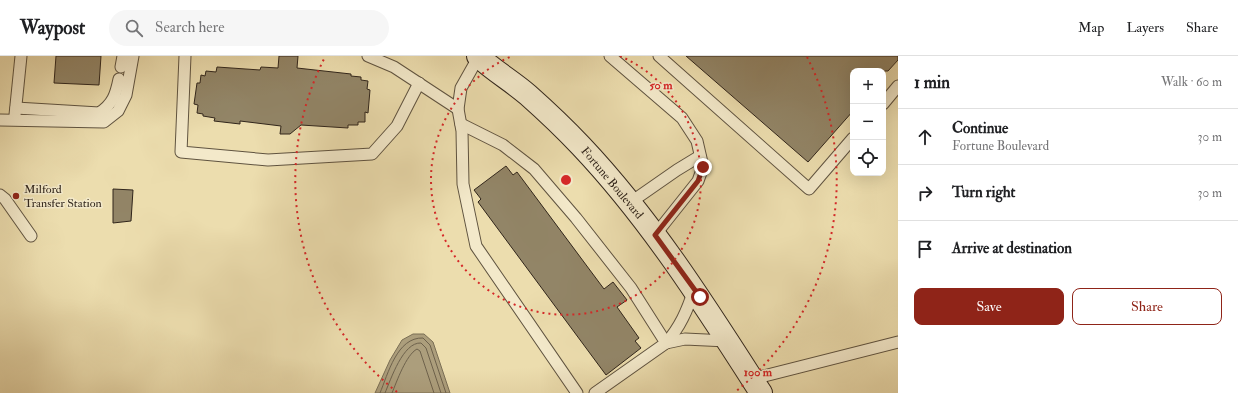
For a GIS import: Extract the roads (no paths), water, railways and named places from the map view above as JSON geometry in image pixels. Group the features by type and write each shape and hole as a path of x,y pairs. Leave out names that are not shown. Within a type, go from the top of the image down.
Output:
{"main road":[{"name":"Fortune Boulevard","path":"483,58 528,94 581,145 631,202 694,290 756,386"}],"lane":[{"path":"15,121 21,56"},
{"path":"121,67 123,56"},
{"path":"0,120 104,122 118,111 126,95 133,56"},
{"path":"185,56 181,152 268,160 372,154 397,126 419,83"},
{"path":"368,56 394,67 458,109"},
{"path":"610,56 682,118 697,141 703,167 698,181 655,235"},
{"path":"660,56 809,189 851,140"},
{"path":"483,58 461,88 458,109 461,124 463,184 476,246 577,393"},
{"path":"16,108 99,113 108,107 114,98 119,79"},
{"path":"886,100 898,86"},
{"path":"461,124 503,144 534,169 576,218 631,288 666,344"},
{"path":"631,202 676,170 700,156"},
{"path":"0,196 5,199 31,236"},
{"path":"595,393 666,344 678,330 685,316 694,290"},
{"path":"666,344 685,339 727,340"},
{"path":"756,386 898,342"}],"water":[{"path":"413,334 424,334 433,342 450,393 375,393 390,360 402,340"}],"place":[{"name":"Milford Transfer Station","path":"16,196"}]}
